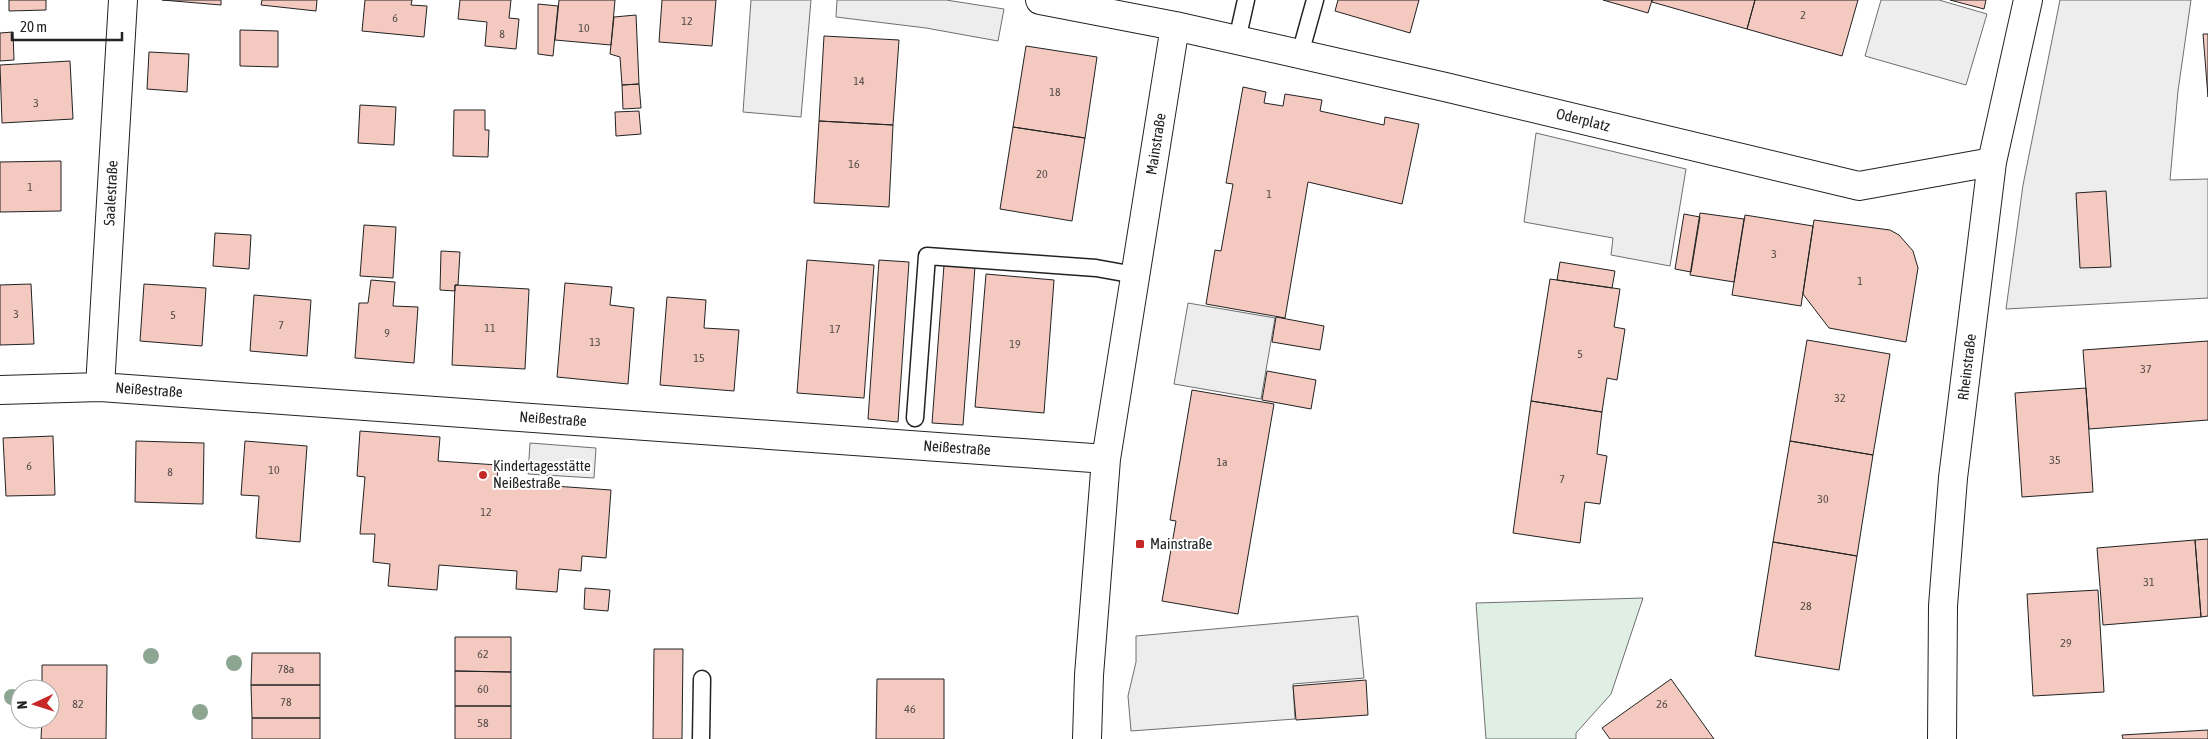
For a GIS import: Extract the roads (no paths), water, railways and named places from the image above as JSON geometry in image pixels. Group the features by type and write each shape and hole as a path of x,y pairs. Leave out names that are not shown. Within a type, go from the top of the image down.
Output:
{"street":[{"name":"Saalestraße","path":"100,387 123,0"},
{"name":"Oderplatz","path":"1040,0 1175,26 1300,54 1859,186 1992,162"},
{"name":"Rheinstraße","path":"1942,739 1943,606 1953,478 1992,162 2028,0"},
{"name":"Mainstraße","path":"1086,739 1106,459 1175,26"},
{"name":"Neißestraße","path":"0,390 100,387 1106,459"}],"lane":[{"path":"1237,40 1246,0"},
{"path":"1300,54 1315,0"},
{"path":"915,418 927,256 1096,268 1135,275"},
{"path":"701,739 702,678"}],"place":[{"name":"Kindertagesstätte Neißestraße","path":"483,475"},
{"name":"Mainstraße","path":"1140,544"}]}
